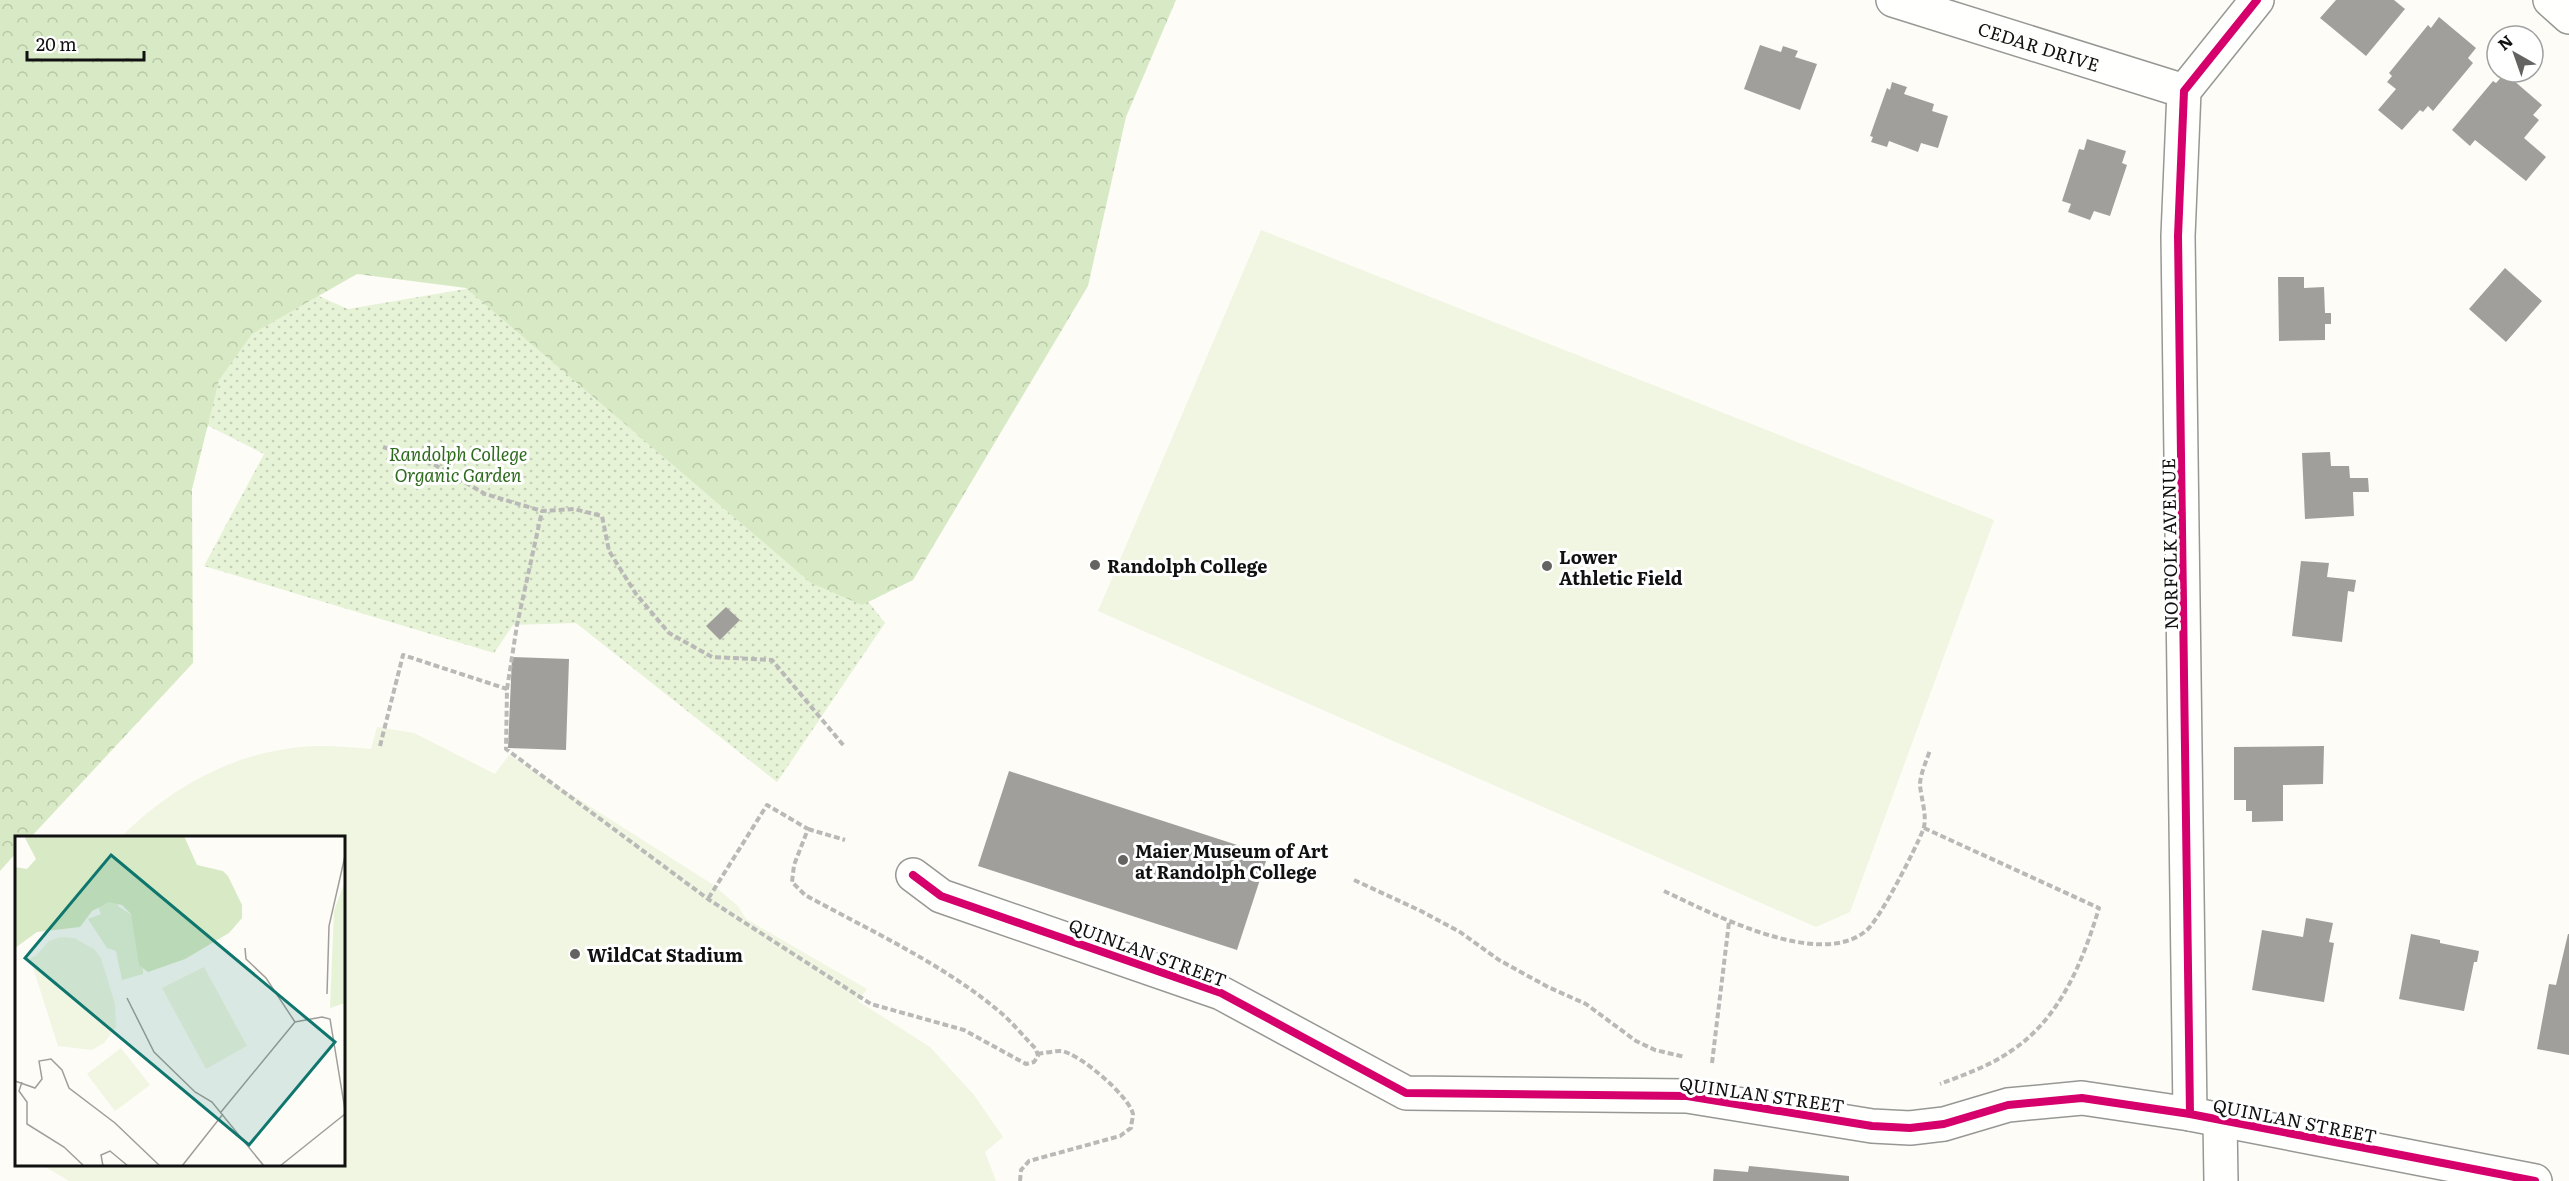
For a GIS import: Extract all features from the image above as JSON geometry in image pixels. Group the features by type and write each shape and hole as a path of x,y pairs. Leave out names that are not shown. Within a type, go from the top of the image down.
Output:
{"street":[{"name":"CEDAR DRIVE","path":"1893,0 2184,92"},
{"path":"2184,92 2257,0"},
{"path":"2550,0 2569,17"},
{"name":"NORFOLK AVENUE","path":"2184,92 2178,236 2205,1118 2221,1181"},
{"name":"QUINLAN STREET","path":"913,875 941,896 1221,993 1406,1093 1687,1096 1872,1126 1910,1128 1944,1125 2008,1105 2082,1098 2205,1118 2535,1181"}],"path":[{"path":"383,447 435,465 485,494 542,511 574,509 603,516 609,551 636,594 669,633 712,657 772,660 844,746"},
{"path":"542,511 517,625 507,689 506,749 708,899 871,1004 964,1030 1026,1064 1034,1062 1038,1056 1036,1049 1001,1013 975,993 919,957 805,895 792,882 794,865 808,829"},
{"path":"380,746 403,655 507,689"},
{"path":"1664,891 1729,922 1790,942 1839,943 1866,930 1886,903 1924,828 1920,782 1930,750"},
{"path":"708,899 767,806 808,829 845,840"},
{"path":"1924,828 2099,908 2088,947 2070,985 2029,1037 2010,1052 1976,1069 1930,1087"},
{"path":"1354,880 1460,932 1499,960 1548,987 1586,1004 1636,1041 1654,1050 1689,1058"},
{"path":"1712,1063 1729,922"},
{"path":"1020,1181 1021,1170 1029,1161 1120,1136 1131,1128 1133,1114 1125,1099 1106,1080 1078,1059 1062,1051 1037,1054"},
{"path":"1700,1060 1722,1065"}],"green space":[{"path":"0,0 1176,0 1126,117 1088,286 913,580 862,605 811,583 466,288 357,274 252,334 219,380 192,489 193,663 32,836 15,836 15,854 0,871"},
{"name":"Lower Athletic Field","path":"1261,230 1994,520 1850,912 1816,927 1098,611"},
{"name":"Randolph College Organic Garden","path":"188,238 348,309 477,287 863,595 885,623 777,782 576,623 513,625 494,653 204,566 264,454 102,372"},
{"name":"WildCat Stadium","path":"377,727 414,733 495,774 509,755 712,884 738,906 746,919 867,989 858,1001 930,1047 974,1095 1003,1137 985,1152 996,1181 69,1181 44,1166 345,1166 345,836 122,836 158,804 222,767 269,752 293,748 322,746 371,749"}],"building":[{"path":"2336,0 2394,0 2405,9 2366,56 2320,18"},
{"path":"2439,17 2476,48 2468,58 2473,63 2433,111 2428,106 2423,112 2420,110 2402,130 2378,110 2396,89 2387,82 2392,76 2389,73 2428,25 2431,28"},
{"path":"1760,45 1781,52 1783,46 1798,51 1795,57 1817,64 1800,110 1744,89"},
{"path":"1892,82 1907,87 1904,94 1934,104 1932,111 1948,116 1938,148 1921,143 1918,152 1889,141 1887,147 1871,142 1873,137 1870,136 1887,88 1890,90"},
{"path":"2490,84 2518,84 2542,105 2533,115 2539,120 2524,138 2546,157 2526,181 2475,140 2470,146 2452,130"},
{"path":"2087,139 2126,151 2122,163 2127,165 2110,216 2094,211 2090,220 2068,212 2071,204 2062,201 2079,149 2084,150"},
{"path":"2505,268 2542,301 2506,342 2469,309"},
{"path":"2278,277 2304,277 2304,288 2324,287 2325,313 2331,313 2331,324 2325,324 2325,340 2279,341"},
{"path":"2330,452 2331,466 2349,466 2350,478 2368,478 2369,492 2353,492 2354,516 2305,519 2302,453"},
{"path":"2301,561 2329,563 2327,577 2356,580 2354,592 2348,591 2342,642 2292,636"},
{"path":"726,607 740,620 720,640 706,626"},
{"path":"512,657 569,659 566,750 508,748"},
{"path":"2324,746 2323,784 2283,785 2283,821 2252,822 2252,811 2246,811 2246,800 2234,800 2234,747"},
{"name":"Maier Museum of Art at Randolph College","path":"1009,771 1268,855 1237,950 978,866"},
{"path":"2306,918 2333,923 2329,942 2334,943 2324,1002 2252,990 2262,930 2303,937"},
{"path":"2411,934 2479,951 2477,962 2474,962 2464,1011 2399,999"},
{"path":"2568,934 2569,1055 2537,1049 2549,984 2556,985"},
{"path":"1749,1166 1849,1176 1849,1181 1713,1181 1714,1169 1748,1172"}],"cycle path":[{"path":"2190,1114 2178,236 2184,91 2257,0"},
{"path":"913,875 941,896 1221,993 1406,1093 1687,1096 1872,1126 1910,1128 1944,1124 2008,1105 2082,1098 2190,1114 2535,1181"}],"place":[{"name":"Randolph College","path":"1095,565"},
{"name":"Lower Athletic Field","path":"1547,566"},
{"name":"Maier Museum of Art at Randolph College","path":"1123,860"},
{"name":"WildCat Stadium","path":"575,954"}]}
